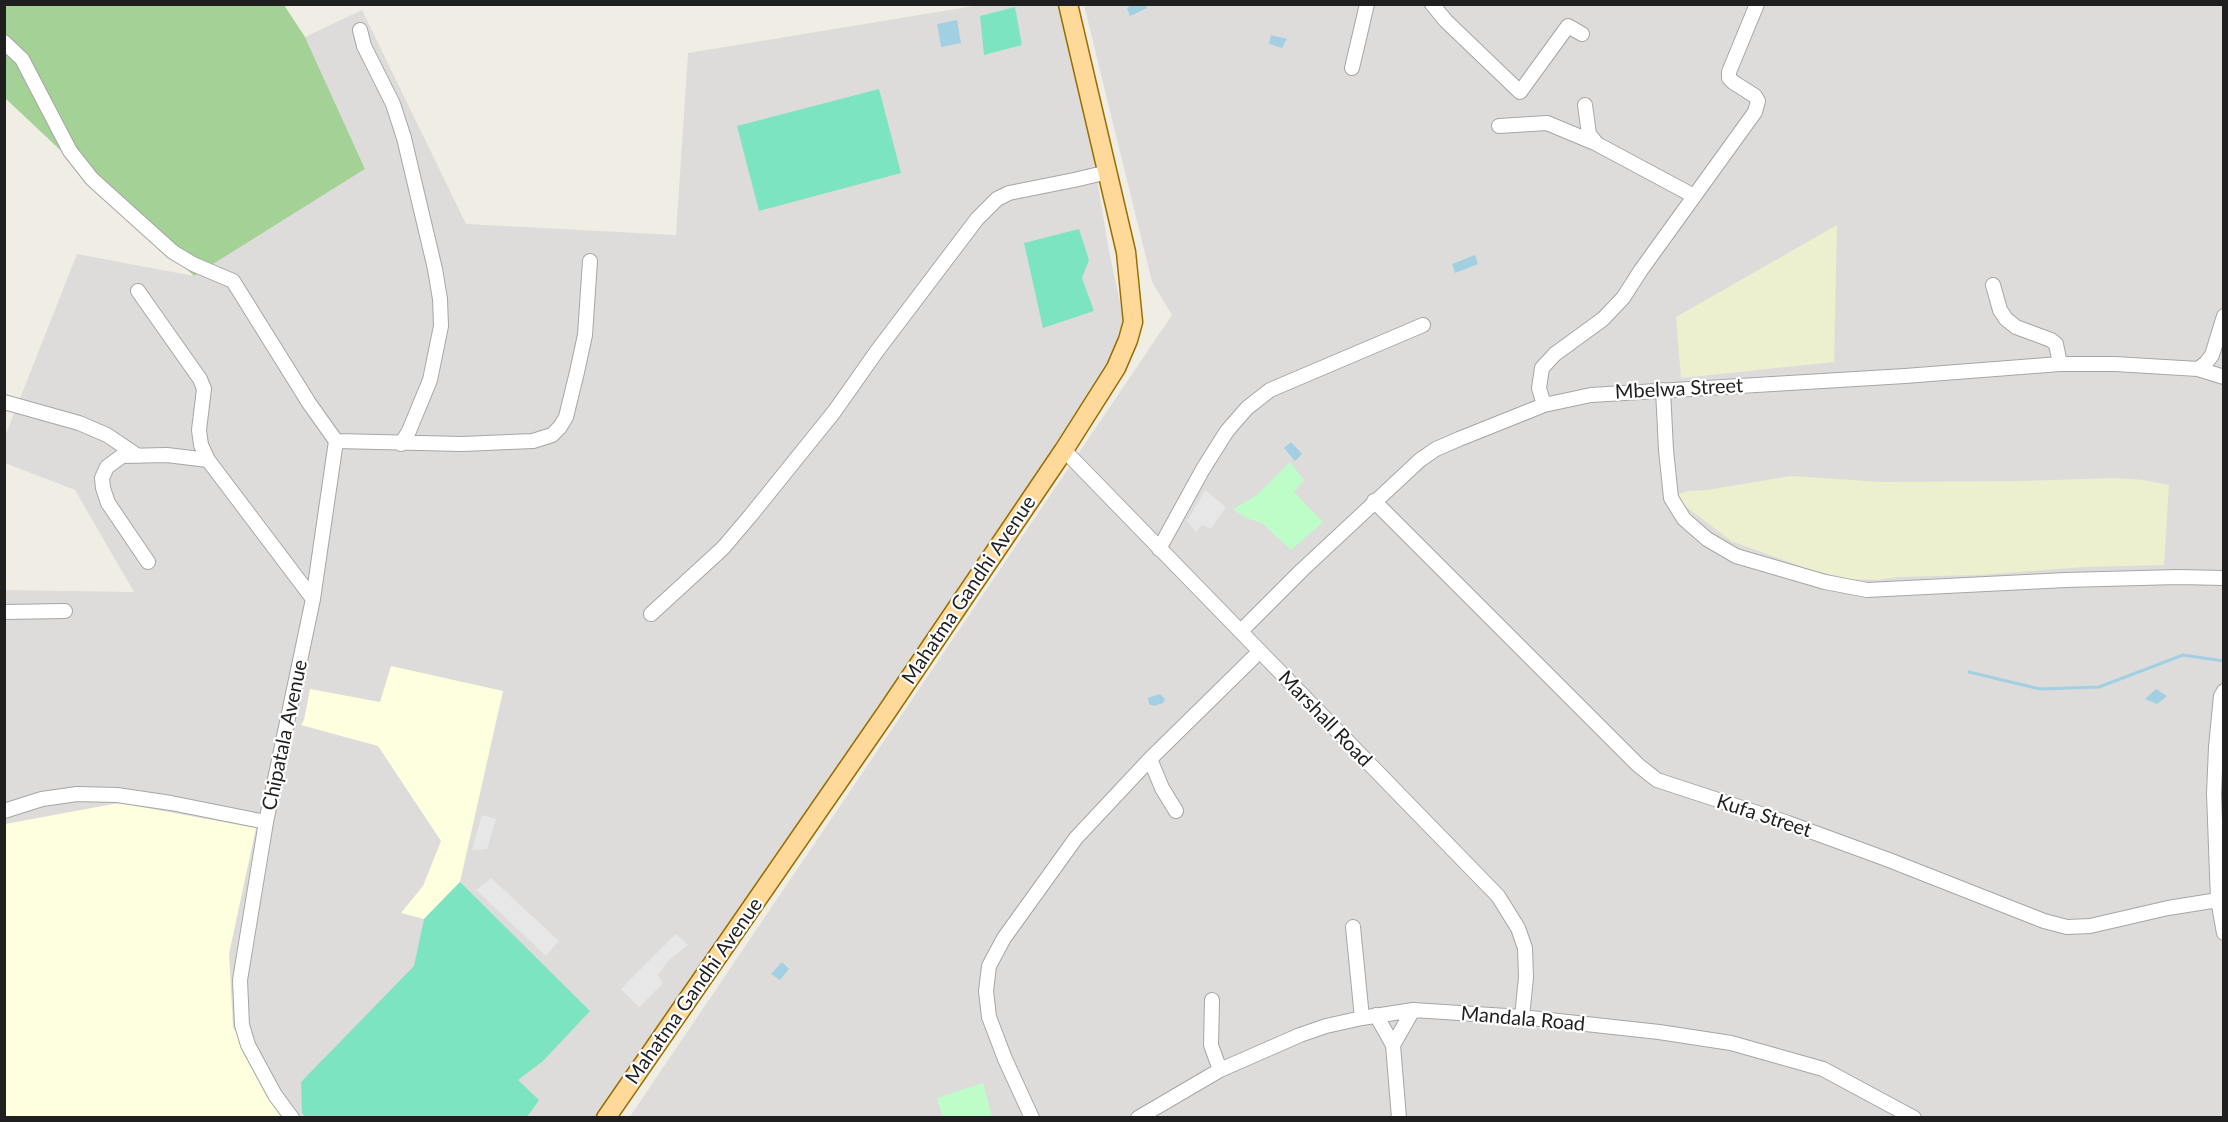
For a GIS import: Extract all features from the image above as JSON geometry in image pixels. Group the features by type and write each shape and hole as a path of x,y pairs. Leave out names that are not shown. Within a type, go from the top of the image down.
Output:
{"main road":[{"name":"Mahatma Gandhi Avenue","path":"606,1118 886,713 1064,450 1116,368 1128,340 1133,322 1126,252 1068,4"}],"street":[{"path":"1352,68 1367,4"},
{"path":"1432,4 1446,21 1520,92 1568,26 1582,34"},
{"path":"1544,405 1539,388 1542,368 1555,354 1603,319 1623,298 1755,112 1758,101 1755,96 1733,82 1729,78 1729,72 1758,4"},
{"path":"360,30 364,46 393,104 404,138 433,257 440,299 441,326 430,380 402,444"},
{"path":"4,42 22,59 70,151 92,179 173,252 193,264 233,281 309,404 336,441 462,444 533,441 552,435 566,417 577,372 585,335 590,261"},
{"path":"1585,105 1589,134 1597,144"},
{"path":"1499,126 1547,123 1597,144 1694,196"},
{"path":"651,614 723,548 785,474 841,403 944,261 977,219 997,199 1009,193 1108,172"},
{"path":"1993,285 2000,310 2006,319 2016,327 2056,344 2060,364"},
{"path":"138,291 204,388 199,430 201,445 208,460 313,599"},
{"path":"2198,369 2212,355 2223,316"},
{"path":"1159,549 1203,469 1227,431 1247,408 1270,390 1423,325"},
{"name":"Mbelwa Street","path":"1241,632 1374,501 1420,460 1436,449 1544,405 1591,395 2060,364 2115,364 2198,369 2223,377"},
{"path":"1663,390 1671,498 1684,519 1707,538 1736,556 1825,582 1867,590 2111,578 2223,578"},
{"path":"4,402 79,423 107,435 138,456"},
{"name":"Chipatala Avenue","path":"292,1118 275,1095 257,1063 242,1025 240,1003 242,956 266,822 313,599 336,441"},
{"name":"Marshall Road","path":"1064,450 1498,897 1518,928 1525,948 1526,977 1522,1017"},
{"path":"148,562 108,503 103,488 105,473 114,460 122,456 167,455 208,460"},
{"name":"Kufa Street","path":"1374,501 1638,765 1657,780 1788,823 2044,921 2067,927 2090,926 2168,908 2218,900"},
{"path":"4,612 65,611"},
{"path":"1032,1118 989,1017 986,991 989,966 1004,938 1076,838 1150,759 1259,652"},
{"path":"2223,691 2217,736 2218,900 2223,933"},
{"path":"1150,759 1162,788 1176,811"},
{"path":"4,811 42,800 77,794 117,795 266,822"},
{"path":"1353,927 1369,1017 1393,1045"},
{"path":"1212,1000 1211,1045 1221,1070"},
{"path":"1399,1118 1393,1045 1413,1010"},
{"name":"Mandala Road","path":"1138,1118 1221,1070 1300,1035 1326,1026 1413,1010 1522,1017 1659,1032 1731,1043 1823,1070 1914,1118"}],"shaded area":[{"path":"980,5 1068,5 1109,251 1128,339 944,609 779,867 602,1117 286,1117 5,975 5,590 134,592 75,490 5,463 4,439 77,254 194,276 365,169 305,37 362,10 466,224 676,235 688,53"},
{"path":"1084,5 2223,5 2223,1117 629,1118 1172,315 1152,282"},
{"path":"1837,225 1834,362 1681,378 1676,317"},
{"path":"1791,476 1881,482 2114,478 2169,485 2164,565 2085,567 1977,575 1897,577 1878,580 1851,579 1808,569 1731,541 1672,496 1688,491"},
{"path":"1205,490 1226,507 1211,529 1202,525 1196,532 1187,521"},
{"path":"391,666 503,691 460,882 424,919 401,913 423,886 441,841 378,746 301,725 310,689 380,702"},
{"path":"119,803 256,828 229,954 233,1027 286,1117 5,1118 5,824"},
{"path":"482,815 496,819 487,849 472,850"},
{"path":"491,878 559,941 546,956 476,890"},
{"path":"676,934 688,945 668,961 658,975 663,983 639,1007 621,989"}],"green space":[{"path":"4,5 284,5 305,37 365,169 194,276 5,98"},
{"path":"1015,7 1022,45 984,55 980,16"},
{"path":"879,89 901,173 759,211 737,126"},
{"path":"1079,229 1089,260 1082,278 1094,311 1043,328 1024,243"},
{"path":"1290,462 1304,480 1294,492 1323,522 1291,550 1262,523 1246,518 1233,509 1257,495"},
{"path":"460,882 590,1011 543,1061 518,1080 539,1100 526,1118 306,1117 302,1113 301,1082 414,966 424,919"},
{"path":"983,1083 992,1117 943,1117 937,1098"}],"water":[{"path":"1134,4 1145,5 1147,8 1130,16 1127,8"},
{"path":"957,20 961,43 941,47 937,24"},
{"path":"1271,35 1287,39 1282,48 1269,44"},
{"path":"1475,255 1478,264 1455,273 1452,264"},
{"path":"1291,442 1302,454 1295,461 1284,448"},
{"path":"2156,689 2167,696 2157,704 2145,699"},
{"path":"1160,694 1165,699 1163,703 1154,706 1149,704 1148,698"},
{"path":"782,962 789,969 780,980 771,974"}],"waterway":[{"path":"1969,672 2040,689 2099,687 2183,655 2224,661"}]}
